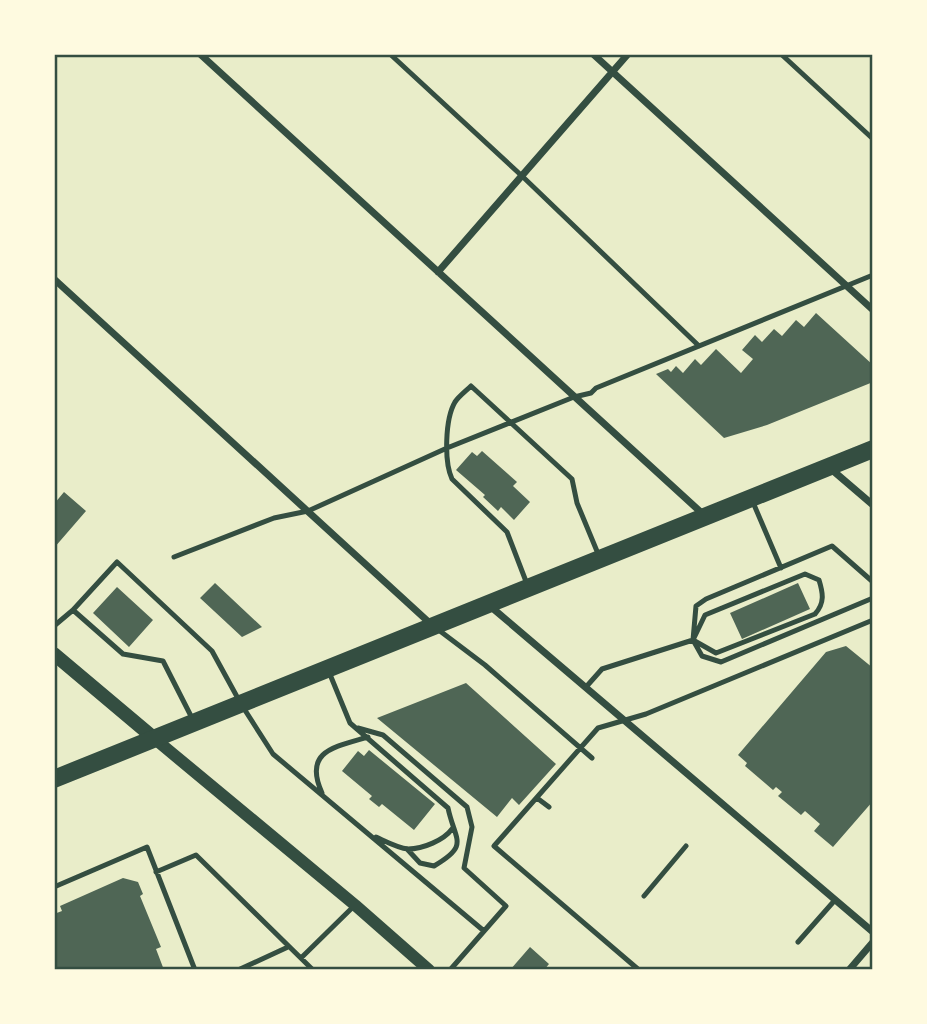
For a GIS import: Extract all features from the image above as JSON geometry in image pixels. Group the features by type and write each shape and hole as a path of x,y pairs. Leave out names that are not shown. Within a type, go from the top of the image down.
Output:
{"main road":[{"path":"54,779 873,449"},
{"path":"54,654 155,739"}],"street":[{"path":"200,54 705,516"},
{"path":"593,54 873,310"},
{"path":"438,272 628,54"},
{"path":"54,279 434,626"},
{"path":"828,467 873,505"},
{"path":"488,604 873,932"},
{"path":"155,739 429,970"},
{"path":"849,970 873,942"}],"lane":[{"path":"390,54 699,346"},
{"path":"781,54 873,139"},
{"path":"174,557 274,519 307,511 447,448 574,397 591,393 596,388 873,275"},
{"path":"529,588 506,532 452,479 446,462 449,415 456,401 471,386 572,479 577,503 600,559"},
{"path":"751,498 781,568"},
{"path":"873,582 832,546 706,599 696,606 694,640 702,656 722,662 873,598"},
{"path":"54,626 73,610 117,562 212,651 241,704 274,754 484,931"},
{"path":"586,687 602,669 694,640 716,653 815,614 821,608 824,593 818,580 805,574 705,615 694,640"},
{"path":"73,610 123,654 163,661 194,723"},
{"path":"639,970 494,846 598,728 646,714 873,620"},
{"path":"434,626 485,665 592,758"},
{"path":"328,669 350,723 448,808 458,845 453,854 434,866 420,863 407,849 371,835"},
{"path":"358,728 383,735 467,807 472,827 464,868 506,906 450,970"},
{"path":"323,795 317,782 315,765 322,754 368,737"},
{"path":"537,798 549,807"},
{"path":"407,849 446,837 452,829"},
{"path":"644,896 686,846"},
{"path":"54,887 147,847 195,970"},
{"path":"156,872 196,855 313,970"},
{"path":"798,942 835,900"},
{"path":"300,958 355,905"},
{"path":"238,970 288,947"}],"building":[{"path":"816,313 873,365 873,382 767,425 724,438 656,374 668,369 671,372 676,366 683,373 695,359 701,365 716,349 741,373 753,359 742,350 755,335 762,342 774,329 782,336 796,320 804,327"},
{"path":"482,451 517,482 513,486 530,502 514,520 501,507 498,511 483,497 485,495 456,470 472,452 477,456"},
{"path":"64,492 86,511 54,548 54,504"},
{"path":"215,583 262,627 242,637 200,598"},
{"path":"798,583 810,609 742,639 730,613"},
{"path":"117,587 153,620 129,647 93,613"},
{"path":"846,646 873,668 873,801 833,847 814,831 820,824 805,811 801,815 778,796 782,792 776,787 773,790 745,766 747,763 738,755 826,652"},
{"path":"466,683 556,764 519,805 512,798 497,817 377,718"},
{"path":"369,750 435,804 414,830 382,804 379,807 369,799 372,796 342,771 358,751 364,756"},
{"path":"123,878 138,882 143,894 140,896 161,947 156,949 164,970 54,970 54,914 62,911 60,906"},
{"path":"530,947 549,964 544,970 510,970"}]}
